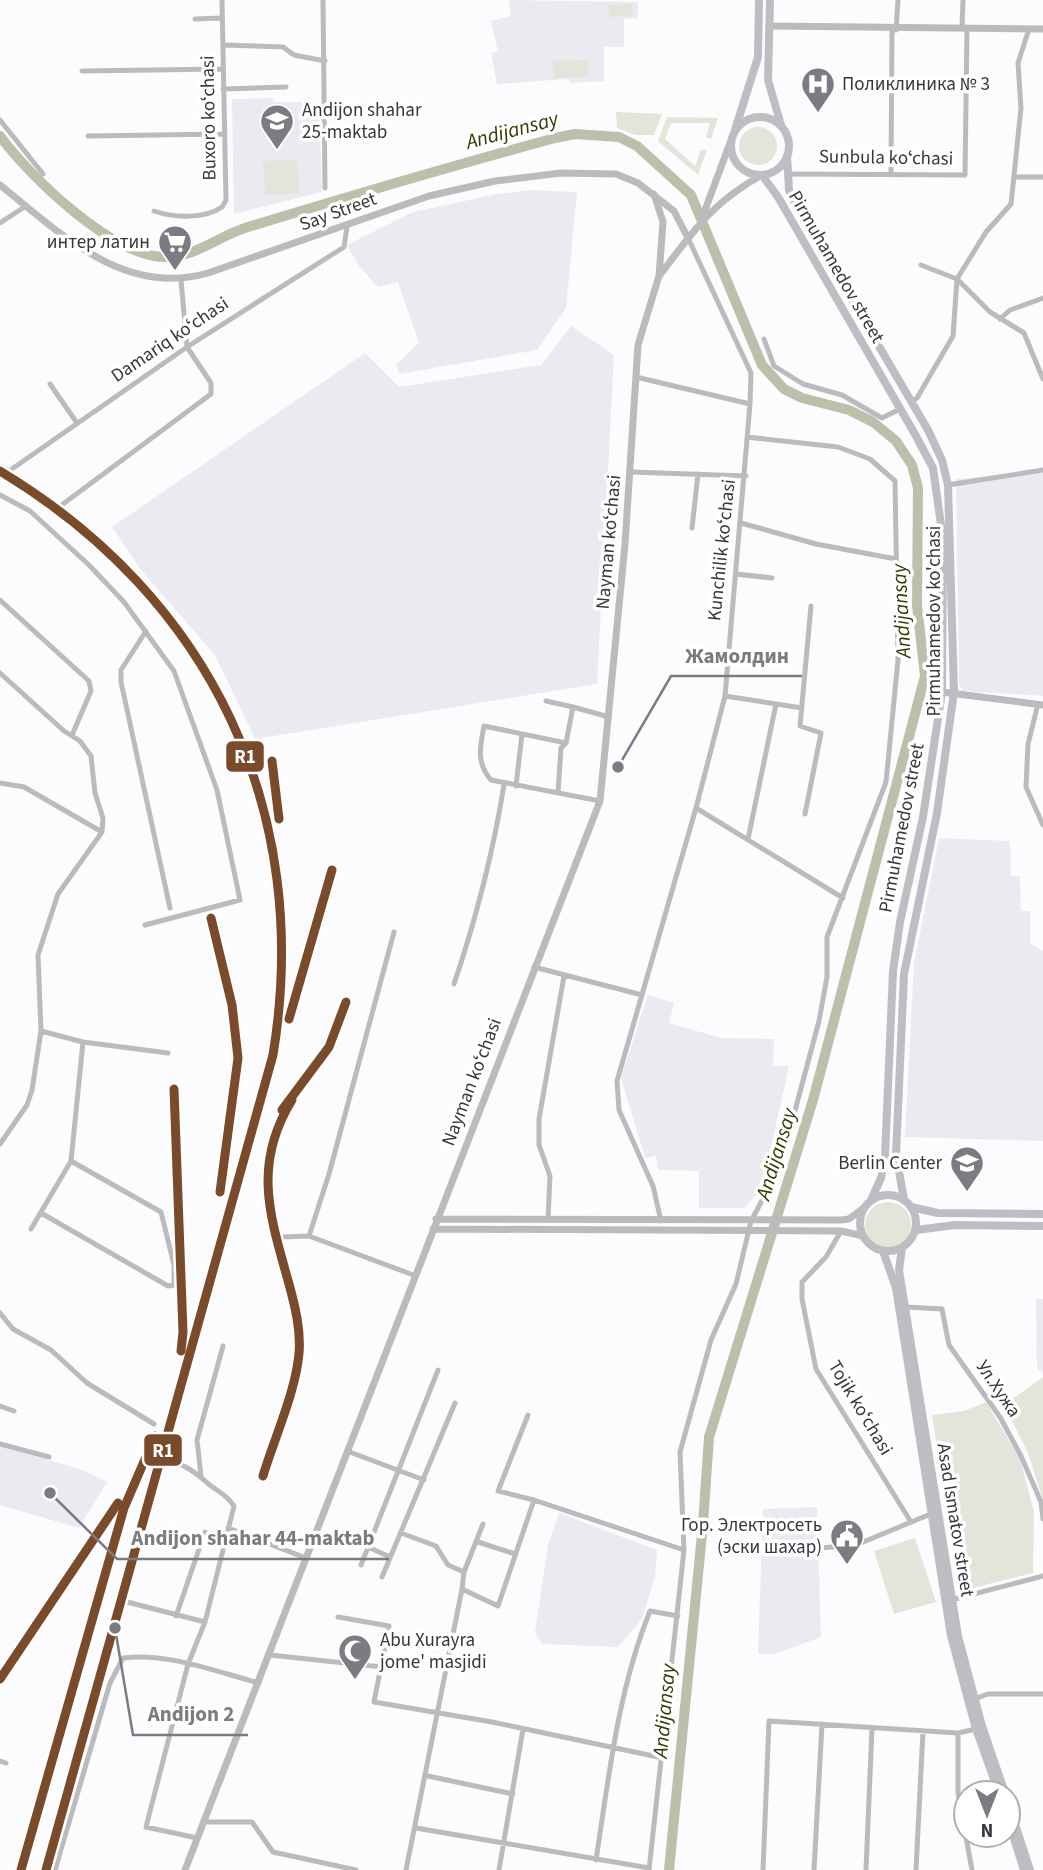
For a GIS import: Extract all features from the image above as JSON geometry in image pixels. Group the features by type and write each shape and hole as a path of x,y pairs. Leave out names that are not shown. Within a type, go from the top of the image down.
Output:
{"main road":[{"path":"702,218 758,57 759,0"},
{"path":"659,276 702,218 735,189 777,169 787,156 788,141 768,80 770,0"},
{"path":"770,26 894,30 1043,29"},
{"path":"762,175 743,170 736,163 731,145 733,135 738,127 755,117 765,118 782,128"},
{"name":"Pirmuhamedov street","path":"787,156 787,174"},
{"name":"Say Street","path":"0,186 77,245 111,265 146,278 181,280 346,227 429,196 544,174 616,174 654,194 680,218 688,238"},
{"name":"Pirmuhamedov ko'chasi","path":"787,174 795,203 911,402 942,460 948,485 954,692 937,813 904,974 896,1154 908,1203"},
{"name":"Pirmuhamedov street","path":"762,175 778,197 933,468 943,553 942,692"},
{"path":"654,194 663,222 659,276"},
{"name":"Nayman koʻchasi","path":"185,1870 600,801 631,472 640,335 659,276"},
{"path":"942,692 1040,704"},
{"name":"Pirmuhamedov ko'chasi","path":"868,1203 881,1178 885,1156 894,959 923,817 942,692"},
{"path":"436,1219 766,1222 849,1219 868,1203 888,1195 938,1213 1043,1214"},
{"path":"868,1203 860,1221 863,1236 871,1246 883,1251 902,1248 916,1230 955,1225 1043,1226"},
{"path":"908,1203 916,1230"},
{"path":"433,1230 841,1231 863,1236"},
{"name":"Asad Ismatov street","path":"902,1248 899,1270 906,1307 909,1351"},
{"name":"Asad Ismatov street","path":"883,1251 896,1289 909,1351 948,1601 979,1728 995,1779"},
{"name":"Asad Ismatov street","path":"948,1601 979,1728 999,1779"},
{"path":"1022,1846 1030,1870"},
{"path":"1017,1849 1024,1870"}],"street":[{"name":"Buxoro koʻchasi","path":"154,211 196,215 222,207 226,200 222,0"},
{"path":"323,0 326,188"},
{"path":"891,172 894,30 898,0"},
{"path":"963,0 965,28"},
{"path":"195,19 222,18"},
{"name":"Sunbula koʻchasi","path":"787,174 891,172 965,175 965,28"},
{"path":"911,402 917,398 953,336 957,279 986,232 1011,204 1016,177 1021,108 1018,63 1029,29"},
{"path":"223,45 283,47 294,55 325,61"},
{"path":"82,71 222,69"},
{"path":"223,89 286,87"},
{"path":"0,120 43,174"},
{"path":"88,136 225,134"},
{"path":"1016,177 1043,177"},
{"path":"0,223 26,206"},
{"name":"Damariq koʻchasi","path":"0,466 9,471 187,347 344,247 346,227"},
{"name":"Kunchilik koʻchasi","path":"661,1221 653,1186 619,1110 617,1081 696,808 725,696 746,476 751,373 688,238"},
{"path":"921,265 957,279 1000,319 1024,333 1043,379"},
{"path":"63,504 211,394 211,383 187,347 181,280"},
{"path":"1000,319 1010,310 1043,298"},
{"path":"764,339 775,366 803,384 842,396 882,418 900,410"},
{"path":"636,377 750,404"},
{"path":"50,384 78,423"},
{"path":"416,1828 649,1869 684,1550 680,1452 711,1340 736,1284 751,1221 772,1182 789,1133 819,1021 827,977 827,937 886,782 898,660 895,481 870,459 838,447 747,437"},
{"path":"948,485 1043,470"},
{"path":"631,472 746,476"},
{"path":"692,528 698,474"},
{"path":"0,495 30,511 89,565 146,631 174,671 186,698 216,790 240,900 145,925"},
{"path":"741,523 816,544 896,559"},
{"path":"736,574 772,578"},
{"path":"0,600 89,681 91,691 72,735"},
{"path":"805,814 821,733 800,726 811,606"},
{"path":"146,631 121,670 121,682 170,908"},
{"path":"0,673 72,735 91,757 102,832 58,894 38,955 41,1031 27,1104 0,1144"},
{"path":"725,696 802,708"},
{"path":"546,701 609,717"},
{"path":"748,839 776,704"},
{"path":"1040,704 1028,744 1026,787 1043,825"},
{"path":"558,793 561,748 566,743 573,707"},
{"path":"566,743 484,726 479,755 484,773 491,780 504,785 600,801"},
{"path":"516,786 523,734"},
{"path":"0,783 24,787 102,832"},
{"path":"454,984 473,930 496,834 504,785"},
{"path":"696,808 843,898"},
{"path":"309,1236 329,1174 394,932"},
{"path":"534,967 642,995"},
{"path":"548,1220 550,1175 539,1145 539,1119 564,976"},
{"path":"41,1031 83,1042 168,1053"},
{"path":"31,1230 71,1161 83,1042"},
{"path":"41,1213 168,1286 174,1285 174,1265 161,1212 71,1161"},
{"name":"Tojik koʻchasi","path":"841,1231 826,1258 802,1282 802,1300 816,1369 911,1522"},
{"path":"281,1237 309,1236 416,1276"},
{"name":"Ул.Хужа","path":"906,1307 942,1309 949,1345 1000,1417 1041,1502 1043,1519"},
{"path":"0,1313 13,1329 51,1350 87,1383 154,1424"},
{"path":"201,1476 197,1440 223,1346"},
{"path":"361,1565 439,1370"},
{"path":"382,1577 455,1404"},
{"path":"0,1406 14,1411"},
{"path":"528,1415 499,1491 684,1550"},
{"path":"0,1444 49,1457"},
{"path":"347,1451 424,1480"},
{"path":"164,1459 189,1467 226,1493 234,1506 205,1622 188,1664 146,1829 197,1838"},
{"path":"462,1590 498,1606 534,1500"},
{"path":"820,1548 856,1545 934,1513"},
{"path":"406,1870 439,1712 464,1572 483,1524"},
{"path":"228,1528 306,1558"},
{"path":"176,1616 205,1532"},
{"path":"401,1534 436,1546 448,1565 464,1572"},
{"path":"478,1542 515,1554"},
{"path":"368,1547 390,1557"},
{"path":"948,1601 1043,1576"},
{"path":"127,1602 205,1622"},
{"path":"596,1860 613,1749 631,1657 650,1611 678,1616"},
{"path":"338,1618 389,1626 374,1702 439,1712 663,1758"},
{"path":"270,1655 382,1667"},
{"path":"55,1870 118,1664 123,1658 143,1657 188,1664 259,1684"},
{"path":"974,1699 988,1694 1043,1693"},
{"path":"762,1870 769,1721 958,1733 979,1728"},
{"path":"814,1870 822,1724"},
{"path":"866,1870 872,1728"},
{"path":"499,1870 523,1729"},
{"path":"916,1870 923,1731"},
{"path":"958,1733 958,1793 972,1870"},
{"path":"428,1776 513,1794"},
{"path":"203,1822 252,1822 273,1852 356,1870"}],"shaded area":[{"path":"509,0 638,2 638,18 624,19 624,47 604,47 604,81 571,83 567,79 497,84 491,53 498,52 491,21 511,16"},
{"path":"632,4 633,16 609,17 608,5"},
{"path":"588,60 589,77 554,78 553,61"},
{"name":"Andijon shahar 25-maktab","path":"273,98 273,102 319,102 322,192 234,214 232,99"},
{"path":"616,112 662,114 654,135 635,135 617,128"},
{"path":"667,117 718,118 711,139 706,137 710,123 671,123 665,139 695,166 701,150 707,150 698,175 658,141"},
{"path":"758,127 772,132 777,146 772,160 758,165 744,160 739,146 744,132"},
{"path":"297,159 299,194 265,195 263,161"},
{"path":"531,190 577,192 566,308 537,350 399,374 396,365 419,343 398,282 378,287 359,266 347,245 413,212 497,194"},
{"path":"571,326 614,355 597,684 255,739 215,655 141,570 112,527 365,353 399,387 541,365"},
{"path":"1043,471 1043,696 962,691 959,683 956,479"},
{"path":"939,838 1010,841 1011,876 1020,876 1021,911 1030,911 1030,943 1043,951 1043,1141 905,1137 914,963"},
{"path":"648,995 674,1003 669,1023 721,1038 774,1039 773,1066 789,1066 762,1189 744,1208 699,1208 699,1171 658,1170 656,1156 645,1158 621,1078"},
{"path":"888,1202 904,1209 911,1225 904,1241 888,1248 872,1241 865,1225 872,1209"},
{"path":"1036,1299 1043,1299 1043,1374 1037,1368"},
{"path":"1043,1377 1043,1500 1028,1453 1004,1405"},
{"path":"986,1402 1020,1459 1034,1512 1033,1573 960,1591 932,1415 964,1411"},
{"path":"0,1446 83,1470 107,1482 79,1528 0,1505"},
{"path":"817,1507 821,1637 775,1654 758,1654 763,1509"},
{"path":"559,1513 657,1550 655,1576 642,1619 618,1647 542,1644 535,1632 548,1545"},
{"path":"915,1538 936,1602 894,1614 874,1551"}],"waterway":[{"name":"Andijansay","path":"0,136 51,192 97,229 143,253 164,257 187,254 248,227 555,138 575,134 619,137 637,146 691,195 762,365 784,389 802,398 849,410 873,422 896,441 912,465 918,488 917,605 925,676 813,1100 709,1437 669,1870"}],"transit line":[{"name":"R1","path":"0,471 74,523 137,582 190,647 231,719 260,796 277,879 281,965 273,1055 46,1870"},
{"name":"R1","path":"272,761 279,819"},
{"name":"R1","path":"289,1019 332,870"},
{"name":"R1","path":"211,918 232,1005 238,1058 220,1192"},
{"name":"R1","path":"282,1110 329,1047 346,1002"},
{"name":"R1","path":"174,1089 183,1332 181,1351"},
{"name":"R1","path":"263,1476 289,1399 299,1353 297,1318 276,1236 268,1191 272,1147 292,1100"},
{"name":"R1","path":"21,1870 124,1508 155,1436"},
{"name":"R1","path":"0,1679 118,1503"}],"place":[{"name":"Поликлиника № 3","path":"818,114"},
{"name":"Andijon shahar 25-maktab","path":"277,151"},
{"name":"интер латин","path":"175,272"},
{"name":"Жамолдин","path":"618,767"},
{"name":"Berlin Center","path":"967,1193"},
{"name":"Andijon shahar 44-maktab","path":"50,1493"},
{"name":"Гор. Электросеть (эски шахар)","path":"847,1566"},
{"name":"Andijon 2","path":"115,1628"},
{"name":"Abu Xurayra jome' masjidi","path":"355,1681"}]}
